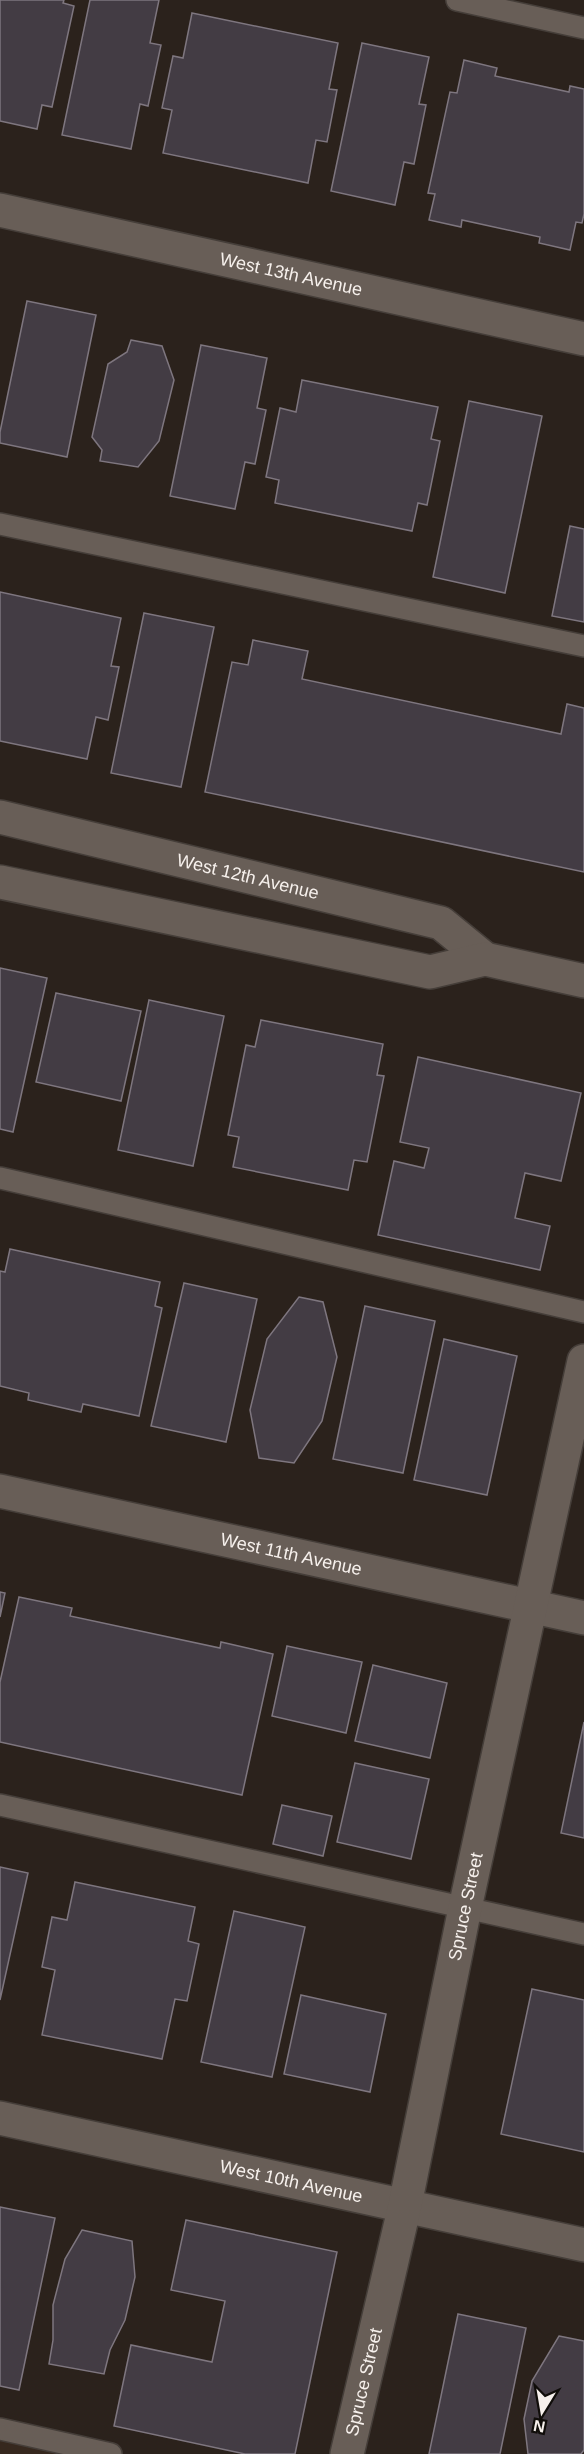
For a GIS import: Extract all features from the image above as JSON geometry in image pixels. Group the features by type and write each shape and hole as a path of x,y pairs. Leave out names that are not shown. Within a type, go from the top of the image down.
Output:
{"street":[{"name":"West 13th Avenue","path":"0,210 584,339"},
{"name":"West 12th Avenue","path":"0,817 441,923 485,959"},
{"name":"West 12th Avenue","path":"0,882 430,972 485,959 584,981"},
{"name":"Spruce Street","path":"347,2454 405,2205 465,1908 584,1361"},
{"name":"West 11th Avenue","path":"0,1491 584,1618"},
{"name":"West 10th Avenue","path":"0,2118 584,2245"}],"lane":[{"path":"458,0 584,28"},
{"path":"0,524 584,646"},
{"path":"0,1178 584,1312"},
{"path":"0,1805 584,1934"},
{"path":"0,2429 111,2454"}],"shaded area":[{"path":"0,2429 111,2454 0,2454"}],"building":[{"path":"0,0 64,0 63,3 74,6 52,107 42,105 37,129 0,121"},
{"path":"90,0 159,0 150,43 161,45 148,106 140,104 131,149 62,135"},
{"path":"192,13 338,43 329,89 337,90 327,142 316,140 308,183 163,153 172,110 162,108 173,56 183,58"},
{"path":"362,43 429,57 419,104 426,105 414,164 404,162 395,205 331,191"},
{"path":"464,60 497,68 495,76 569,92 570,86 584,89 584,214 582,223 576,222 570,250 539,243 540,237 462,220 461,227 429,220 435,194 428,193 450,92 457,93"},
{"path":"27,301 96,315 67,457 0,443 0,432"},
{"path":"131,340 162,346 174,380 159,441 138,467 100,461 102,450 92,437 108,364 127,352"},
{"path":"201,345 267,358 257,408 266,410 255,464 245,462 235,509 170,496"},
{"path":"302,380 438,407 431,439 440,441 427,505 418,503 412,531 275,503 279,480 266,477 280,408 296,412"},
{"path":"469,401 542,416 505,593 433,577"},
{"path":"570,526 584,529 584,622 552,616"},
{"path":"0,592 121,618 111,666 119,667 108,720 96,717 87,759 0,741"},
{"path":"144,613 214,627 181,787 111,773"},
{"path":"253,640 308,651 302,679 561,734 567,704 584,708 584,872 205,792 232,662 248,665"},
{"path":"0,968 47,978 13,1132 0,1129"},
{"path":"56,993 141,1011 121,1101 36,1082"},
{"path":"149,1000 224,1016 193,1166 118,1150"},
{"path":"261,1020 383,1044 377,1075 384,1076 367,1162 354,1160 348,1190 233,1167 239,1137 228,1135 246,1045 255,1047"},
{"path":"418,1057 581,1093 561,1181 525,1173 515,1218 550,1226 540,1270 378,1235 394,1161 424,1168 429,1148 400,1142"},
{"path":"10,1249 160,1282 155,1306 162,1308 139,1416 83,1404 81,1412 28,1400 29,1393 0,1386 0,1271 5,1272"},
{"path":"184,1283 257,1299 226,1442 151,1426"},
{"path":"299,1297 323,1302 337,1357 322,1421 294,1463 259,1458 250,1410 267,1339"},
{"path":"365,1306 435,1321 403,1473 333,1459"},
{"path":"444,1339 517,1356 487,1495 414,1480"},
{"path":"0,1592 5,1593 0,1617"},
{"path":"19,1597 72,1608 70,1616 220,1648 221,1642 273,1654 242,1795 0,1742 0,1682"},
{"path":"287,1646 362,1662 346,1733 272,1716"},
{"path":"373,1665 447,1683 430,1758 355,1741"},
{"path":"584,1722 584,1838 561,1833"},
{"path":"355,1763 429,1779 411,1859 337,1842"},
{"path":"282,1805 332,1816 323,1856 273,1844"},
{"path":"0,1867 28,1873 0,2000"},
{"path":"75,1882 195,1907 188,1941 199,1944 187,2001 175,1999 162,2059 42,2035 55,1970 42,1967 52,1917 67,1920"},
{"path":"234,1911 305,1927 272,2077 201,2062"},
{"path":"532,1989 584,2000 584,2152 501,2134"},
{"path":"301,1995 386,2014 370,2092 284,2074"},
{"path":"0,2207 55,2218 19,2390 0,2386"},
{"path":"186,2220 337,2252 295,2454 245,2454 114,2426 131,2345 212,2362 225,2301 171,2290"},
{"path":"82,2230 132,2241 135,2277 125,2320 110,2350 104,2374 49,2364 53,2340 53,2305 65,2259"},
{"path":"458,2314 526,2328 500,2454 429,2454"},
{"path":"559,2336 584,2341 584,2450 581,2454 528,2454 524,2419 532,2381"}]}
